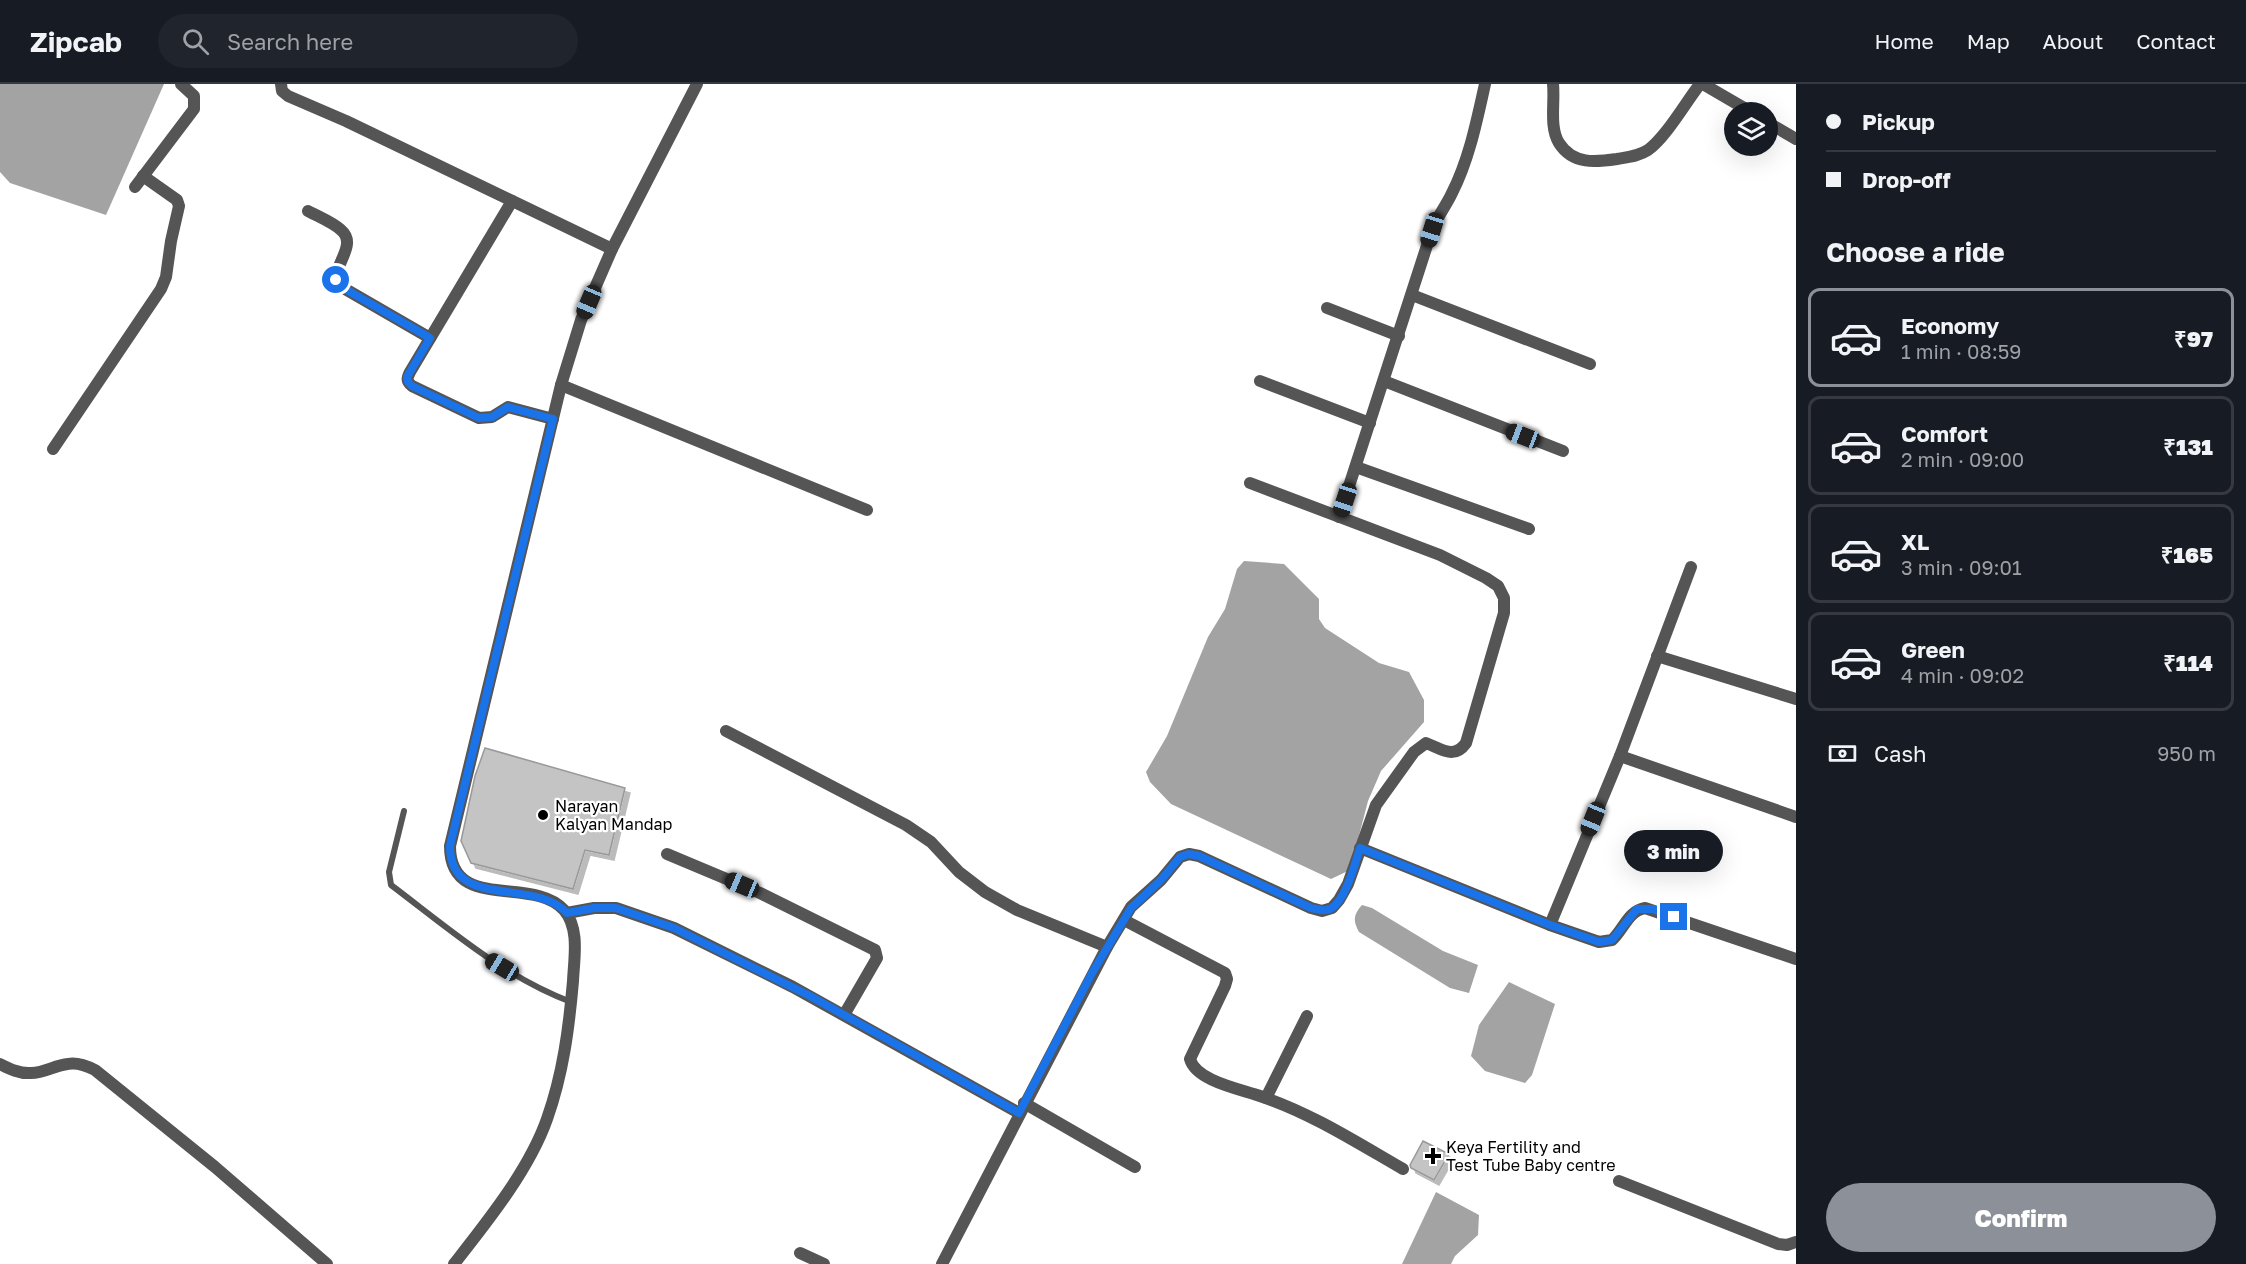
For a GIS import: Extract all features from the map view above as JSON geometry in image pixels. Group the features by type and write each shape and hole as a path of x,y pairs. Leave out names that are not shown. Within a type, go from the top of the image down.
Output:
{"street":[{"path":"135,186 194,109 196,102 194,96 181,84"},
{"path":"281,84 282,91 288,96 346,121 612,249"},
{"path":"454,1264 513,1182 534,1148 546,1121 559,1082 569,1033 575,945 573,928 567,913 560,906 540,897 476,886 464,880 456,872 450,859 450,846 561,385 581,320 612,249 697,84"},
{"path":"1339,517 1432,230 1453,192 1459,175 1485,84"},
{"path":"1553,84 1554,126 1559,143 1569,154 1582,161 1593,162 1636,156 1649,149 1701,84 1723,88 1739,102"},
{"path":"1778,128 1796,139"},
{"path":"53,449 161,289 166,277 179,206 177,200 143,176"},
{"path":"512,201 407,377 412,386 479,418 492,417 508,407 553,419"},
{"path":"308,211 342,231 346,237 345,252 336,274 336,280 340,286 430,338"},
{"path":"1412,295 1590,364"},
{"path":"1327,308 1399,336"},
{"path":"1260,381 1370,423"},
{"path":"1384,381 1563,451"},
{"path":"561,385 867,510"},
{"path":"1356,467 1529,529"},
{"path":"942,1264 1107,947 1131,908 1161,880 1180,857 1189,854 1199,856 1311,908 1322,911 1332,908 1348,884 1376,805 1386,789 1421,746 1426,743 1454,752 1461,750 1466,743 1504,613 1504,598 1498,586 1440,555 1250,483"},
{"path":"1550,925 1620,756 1691,567"},
{"path":"1657,656 1796,699"},
{"path":"726,731 906,825 930,842 959,872 985,892 1017,910 1107,947"},
{"path":"1620,756 1796,817"},
{"path":"1360,848 1550,925 1599,942 1607,942 1618,935 1637,909 1645,908 1796,959"},
{"path":"667,854 760,892 874,950 877,958 844,1015"},
{"path":"567,913 594,908 616,908 640,914 716,947 1136,1167"},
{"path":"1124,920 1225,973 1227,979 1225,986 1190,1059 1192,1067 1207,1077 1307,1114 1403,1169"},
{"path":"1266,1098 1307,1016"},
{"path":"0,1064 16,1071 31,1073 48,1071 68,1064 81,1064 95,1070 215,1167 327,1264"},
{"path":"1619,1181 1778,1244 1787,1245 1796,1242"},
{"path":"800,1253 824,1264"}],"lane":[{"path":"404,812 389,872 391,885 488,958 531,984 571,1002"}],"shaded area":[{"path":"0,84 164,84 106,215 10,183 0,172"},
{"path":"1244,561 1284,564 1319,599 1319,619 1325,628 1379,663 1409,672 1424,700 1424,722 1381,771 1368,801 1350,870 1331,879 1171,804 1150,782 1146,772 1167,736 1208,637 1225,609 1237,569"},
{"path":"1362,905 1372,908 1443,951 1478,965 1469,993 1450,988 1359,932 1355,918"},
{"path":"1509,982 1555,1004 1532,1075 1525,1083 1485,1071 1471,1056 1479,1025"},
{"path":"1436,1192 1479,1215 1478,1235 1455,1256 1451,1264 1402,1264"}],"building":[{"name":"Narayan Kalyan Mandap","path":"485,748 625,788 609,855 585,850 573,889 471,863 461,841 475,776"},
{"path":"1423,1141 1449,1154 1434,1180 1411,1168 1410,1165"}],"place":[{"name":"Narayan Kalyan Mandap","path":"543,815"},
{"name":"Keya Fertility and Test Tube Baby centre","path":"1433,1156"}],"route":[{"path":"336,280 340,286 430,338 407,377 412,386 479,418 492,417 508,407 553,419 450,846 450,859 456,872 464,880 476,886 540,897 560,906 567,913 594,908 616,908 640,914 674,928 810,996 1019,1113 1092,973 1131,908 1161,880 1180,857 1189,854 1199,856 1322,911 1332,908 1339,900 1348,884 1360,848 1550,925 1599,942 1607,942 1618,935 1637,909 1653,909 1674,917"}]}
